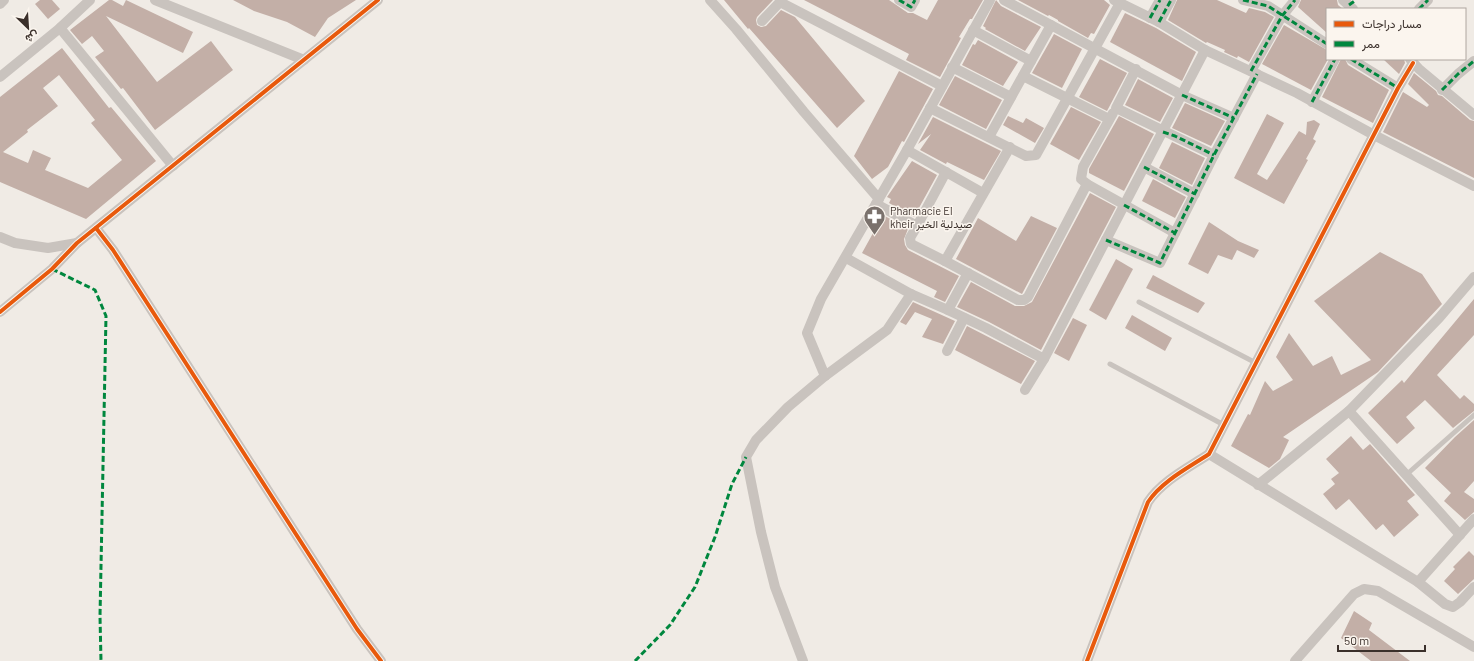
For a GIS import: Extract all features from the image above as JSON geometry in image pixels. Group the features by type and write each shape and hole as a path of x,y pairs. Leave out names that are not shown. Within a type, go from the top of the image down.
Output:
{"street":[{"path":"0,4 4,0"},
{"path":"0,77 60,28 90,0"},
{"path":"155,0 304,60"},
{"path":"0,312 52,269 77,243 378,0"},
{"path":"710,0 736,29 878,201 917,226"},
{"path":"899,0 911,7 915,0"},
{"path":"825,376 807,333 821,299 846,258 990,0"},
{"path":"1004,0 1182,95 1234,118"},
{"path":"1154,20 1160,0"},
{"path":"1154,20 1171,0"},
{"path":"1243,0 1265,3 1282,16 1326,43"},
{"path":"1106,240 1160,263 1180,221 1196,194 1234,118 1282,16 1295,0"},
{"path":"1420,8 1428,0"},
{"path":"762,21 781,1 942,86"},
{"path":"930,108 1026,156 1036,155 1096,48 1117,2 1154,20 1205,50 1312,102 1474,186"},
{"path":"989,137 1051,25"},
{"path":"60,28 173,166"},
{"path":"973,30 1031,61"},
{"path":"1025,390 1044,359 1205,50"},
{"path":"1312,102 1334,60"},
{"path":"1353,60 1398,88"},
{"path":"1087,661 1148,502 1154,493 1161,487 1209,454 1412,61 1442,90 1474,115"},
{"path":"1442,90 1474,61"},
{"path":"952,67 1011,97"},
{"path":"1136,70 1083,167 1081,179 1086,184 1175,233"},
{"path":"1023,76 1109,119"},
{"path":"1116,108 1214,156"},
{"path":"945,260 1010,148"},
{"path":"907,150 984,193"},
{"path":"1144,167 1196,194"},
{"path":"946,172 910,238 911,244 945,260 1018,300 1026,299 1086,184"},
{"path":"96,228 113,250 357,630 381,661"},
{"path":"0,237 15,243"},
{"path":"0,244 15,243 48,248 77,243"},
{"path":"846,258 911,294 986,328 1044,359"},
{"path":"948,310 968,273"},
{"path":"1258,485 1349,411 1439,318 1474,276"},
{"path":"803,661 775,588 761,532 746,458 756,440 788,407 825,376 887,330 911,294"},
{"path":"948,351 964,318"},
{"path":"1349,411 1460,535"},
{"path":"1209,454 1418,582 1445,604 1453,607 1460,602 1474,587"},
{"path":"1418,582 1474,519"},
{"path":"1295,661 1354,594 1364,589 1378,591 1474,647"}],"lane":[{"path":"1139,302 1256,363"},
{"path":"1110,364 1224,425"},
{"path":"1406,474 1474,415"}],"building":[{"path":"40,0 52,0 60,9 48,19 35,4"},
{"path":"109,0 123,6 126,0 193,32 183,53 106,16 157,82 211,41 233,70 155,130 123,88 121,89 95,57 104,51 92,36 82,44 70,30"},
{"path":"233,0 356,0 328,18 315,37 287,22 254,11"},
{"path":"724,0 773,0 757,17 757,25 761,27 766,26 781,10 795,17 865,101 837,128 749,28 748,29"},
{"path":"804,0 889,0 908,13 913,13 927,20 938,0 983,0 959,37 961,38 940,77 906,60 909,54"},
{"path":"996,0 1001,6 1041,27 1025,51 985,29 986,28 983,26"},
{"path":"1018,0 1104,0 1110,5 1094,34 1091,33 1088,38 1049,15 1048,16"},
{"path":"1177,0 1217,0 1246,13 1249,8 1265,12 1274,17 1249,62 1238,56 1237,58 1224,52 1225,50 1207,42 1206,43 1168,20"},
{"path":"1301,0 1337,0 1338,5 1342,8 1326,8 1326,32 1298,7"},
{"path":"1125,13 1156,28 1196,52 1182,81 1110,42"},
{"path":"1284,25 1326,49 1326,60 1327,60 1311,90 1262,64"},
{"path":"1054,34 1082,49 1062,88 1032,73"},
{"path":"978,40 1018,62 1003,86 962,65 973,44 975,45"},
{"path":"62,48 109,108 111,107 156,161 86,219 0,182 0,97","holes":["59,75 95,120 91,123 122,160 88,188 45,170 51,158 33,150 28,163 3,152 28,132 27,130 58,106 43,88"]},
{"path":"1100,59 1127,73 1107,111 1079,97"},
{"path":"1340,60 1346,60 1348,65 1389,90 1373,123 1322,97"},
{"path":"1384,60 1404,60 1405,63 1399,74"},
{"path":"899,71 933,89 904,142 902,141 888,167 872,179 854,156"},
{"path":"1414,73 1436,91 1438,95 1442,96 1470,120 1474,121 1474,178 1383,132 1403,92 1427,107 1429,105 1408,84"},
{"path":"955,76 1002,100 986,129 939,105"},
{"path":"1138,79 1173,98 1160,122 1125,105"},
{"path":"1185,103 1225,121 1211,146 1172,128"},
{"path":"1071,107 1101,122 1079,160 1050,144"},
{"path":"1267,114 1284,123 1257,174 1267,180 1299,131 1306,135 1307,122 1314,120 1320,124 1313,139 1316,141 1306,159 1308,160 1284,204 1234,178"},
{"path":"1008,116 1023,123 1026,118 1044,128 1035,143 1003,125"},
{"path":"1119,116 1154,134 1124,191 1089,173 1089,169"},
{"path":"933,117 1001,151 984,180 947,162 946,164 920,150 931,134 918,144"},
{"path":"1172,142 1205,158 1192,185 1159,168"},
{"path":"912,161 937,175 914,217 889,203 891,199 887,197"},
{"path":"1153,179 1186,197 1175,218 1142,201"},
{"path":"1090,193 1116,207 1041,350 989,322 957,307 971,282 1015,306 1024,306 1032,302"},
{"path":"883,215 908,229 904,239 908,250 959,276 945,302 934,297 937,291 862,253"},
{"path":"1031,216 1057,228 1022,294 956,259 978,218 1016,241"},
{"path":"1209,222 1238,241 1259,250 1254,258 1237,250 1232,260 1218,255 1208,274 1188,264"},
{"path":"1380,252 1422,274 1442,304 1378,372 1283,437 1289,440 1280,459 1269,468 1231,446 1248,414 1250,415 1265,381 1273,391 1293,380 1276,357 1289,333 1313,366 1332,356 1341,375 1371,360 1314,301"},
{"path":"1116,259 1133,269 1106,320 1089,310"},
{"path":"1153,275 1205,303 1198,313 1146,288"},
{"path":"1474,299 1474,335 1437,375 1460,399 1464,395 1474,404 1474,411 1453,428 1425,400 1406,417 1415,428 1397,444 1368,413 1402,380 1404,383"},
{"path":"913,302 955,321 943,344 922,337 932,319 915,312 906,325 900,322"},
{"path":"1132,315 1172,338 1165,351 1125,328"},
{"path":"1073,318 1087,325 1069,361 1054,353"},
{"path":"967,326 1035,361 1021,384 955,350"},
{"path":"1474,420 1474,481 1464,492 1474,499 1474,512 1465,520 1444,501 1451,493 1425,468"},
{"path":"1351,436 1363,450 1370,444 1415,495 1407,501 1419,515 1394,537 1383,524 1376,530 1349,499 1336,510 1323,494 1335,484 1331,479 1339,473 1326,459"},
{"path":"1469,551 1474,556 1474,579 1458,594 1444,581 1455,569 1453,567"},
{"path":"1354,611 1372,623 1369,630 1410,661 1371,661 1341,638"}],"marked path":[{"path":"899,0 911,7 915,0"},
{"path":"1150,18 1160,0"},
{"path":"1159,22 1171,0"},
{"path":"1243,0 1268,6 1326,43"},
{"path":"1251,71 1282,16 1295,0"},
{"path":"1349,5 1356,0"},
{"path":"1420,8 1428,0"},
{"path":"1312,102 1334,60"},
{"path":"1353,60 1398,88"},
{"path":"1442,90 1474,61"},
{"path":"1106,240 1160,263 1214,155 1257,74"},
{"path":"1182,95 1234,118"},
{"path":"1163,132 1175,136 1214,155"},
{"path":"1144,167 1195,194"},
{"path":"1124,205 1175,233"},
{"path":"52,269 95,290 106,316 100,616 101,661"},
{"path":"635,661 670,625 695,587 715,537 732,484 746,457"}],"cycle path":[{"path":"0,312 52,269 77,243 378,0"},
{"path":"1087,661 1148,502 1168,481 1209,454 1398,88 1413,63"},
{"path":"96,228 113,250 357,629 381,661"}],"place":[{"name":"Pharmacie El kheir صيدلية الخير","path":"874,236"}]}
